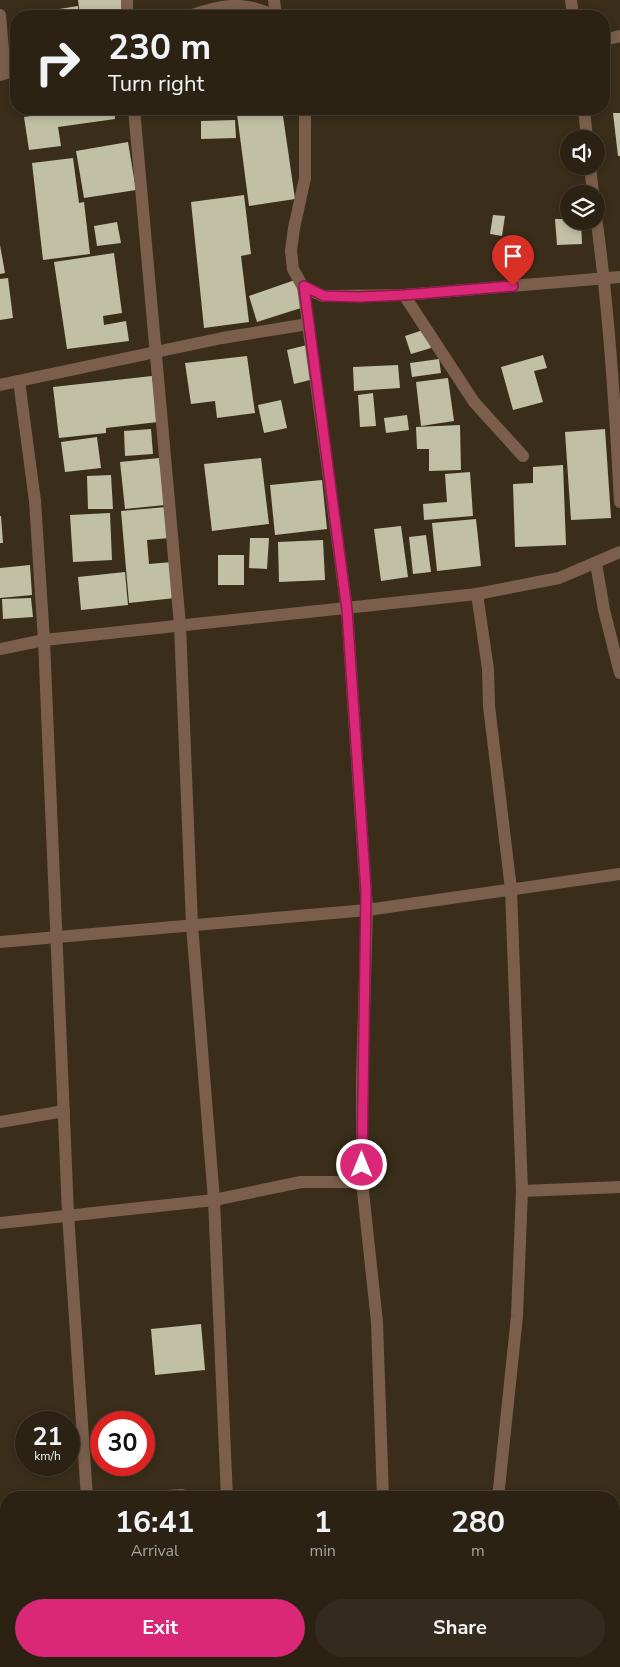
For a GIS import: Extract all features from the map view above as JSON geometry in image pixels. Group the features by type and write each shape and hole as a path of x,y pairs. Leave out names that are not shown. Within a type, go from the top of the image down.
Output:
{"street":[{"path":"207,10 222,5 243,5 264,10"},
{"path":"0,15 7,72"},
{"path":"135,115 158,353 180,626 192,925 214,1200 227,1491"},
{"path":"305,115 305,178 291,251 293,269 304,286 347,610 367,910 362,1079 362,1182 377,1322 382,1491"},
{"path":"585,115 586,130"},
{"path":"598,230 604,278 620,502"},
{"path":"304,286 324,296 404,295 620,277"},
{"path":"404,295 474,402 523,456"},
{"path":"0,384 158,353 222,338 308,324"},
{"path":"19,381 35,501 44,640 68,1214 87,1491"},
{"path":"0,650 44,640 347,610 477,594 559,578 620,552"},
{"path":"596,563 604,610 620,673"},
{"path":"477,594 488,669 489,706 511,889 522,1192 517,1316 499,1491"},
{"path":"0,942 367,910 620,874"},
{"path":"0,1122 64,1111"},
{"path":"0,1223 68,1214 214,1200 301,1182 362,1182"},
{"path":"522,1192 620,1187"}],"building":[{"path":"78,0 128,0 129,10 79,10"},
{"path":"78,6 78,10 53,10"},
{"path":"613,113 620,113 620,156 618,156"},
{"path":"38,115 115,115 115,119 58,127 61,146 29,150 24,117"},
{"path":"237,115 283,115 295,199 249,206"},
{"path":"235,120 236,138 201,139 201,121"},
{"path":"128,142 136,190 84,198 76,151"},
{"path":"73,158 79,203 84,202 90,254 43,260 32,163"},
{"path":"244,195 251,254 241,256 249,322 204,328 191,202"},
{"path":"493,215 505,216 502,236 490,234"},
{"path":"555,219 560,219 560,230 581,230 582,244 557,245"},
{"path":"117,222 121,243 97,246 94,226"},
{"path":"0,245 5,273 0,274"},
{"path":"114,253 122,313 103,316 104,325 126,321 129,341 67,349 54,262"},
{"path":"8,278 13,318 0,320 0,279"},
{"path":"295,280 304,307 257,322 249,296"},
{"path":"426,329 431,348 411,354 405,336"},
{"path":"307,345 314,379 294,384 287,350"},
{"path":"543,355 547,368 534,371 543,402 513,410 501,367"},
{"path":"247,356 255,413 217,418 215,401 191,404 185,363"},
{"path":"439,359 441,373 412,377 410,363"},
{"path":"398,365 400,388 354,391 353,367"},
{"path":"152,376 158,422 106,428 106,433 59,438 53,387"},
{"path":"448,378 454,421 421,426 416,382"},
{"path":"373,393 376,426 360,427 358,395"},
{"path":"281,400 287,428 264,433 258,405"},
{"path":"407,415 409,430 386,433 384,418"},
{"path":"460,425 461,470 429,471 429,449 417,449 416,427"},
{"path":"151,429 153,454 125,456 124,431"},
{"path":"605,429 611,518 571,520 565,432"},
{"path":"97,437 101,468 65,472 61,442"},
{"path":"159,458 165,505 125,509 120,462"},
{"path":"261,458 269,524 212,531 204,464"},
{"path":"563,465 566,545 515,547 513,484 533,483 533,467"},
{"path":"470,472 473,516 424,520 423,504 447,502 445,474"},
{"path":"111,475 113,509 88,509 87,476"},
{"path":"322,480 327,529 275,535 270,485"},
{"path":"166,507 169,538 147,540 149,564 172,562 175,598 129,603 121,511"},
{"path":"110,513 112,560 73,562 70,515"},
{"path":"1,516 3,543 0,543"},
{"path":"476,519 481,566 437,571 432,523"},
{"path":"401,526 408,577 381,581 374,529"},
{"path":"426,535 431,572 413,574 409,537"},
{"path":"250,538 269,538 267,569 249,568"},
{"path":"323,540 325,580 279,582 278,542"},
{"path":"218,555 244,555 244,585 218,585"},
{"path":"30,565 32,595 0,598 0,568"},
{"path":"125,572 128,605 81,610 78,577"},
{"path":"31,598 33,617 3,619 2,599"},
{"path":"201,1324 205,1370 155,1375 151,1329"}],"route":[{"path":"362,1165 366,891 347,610 304,286 324,296 359,297 513,286"}]}
